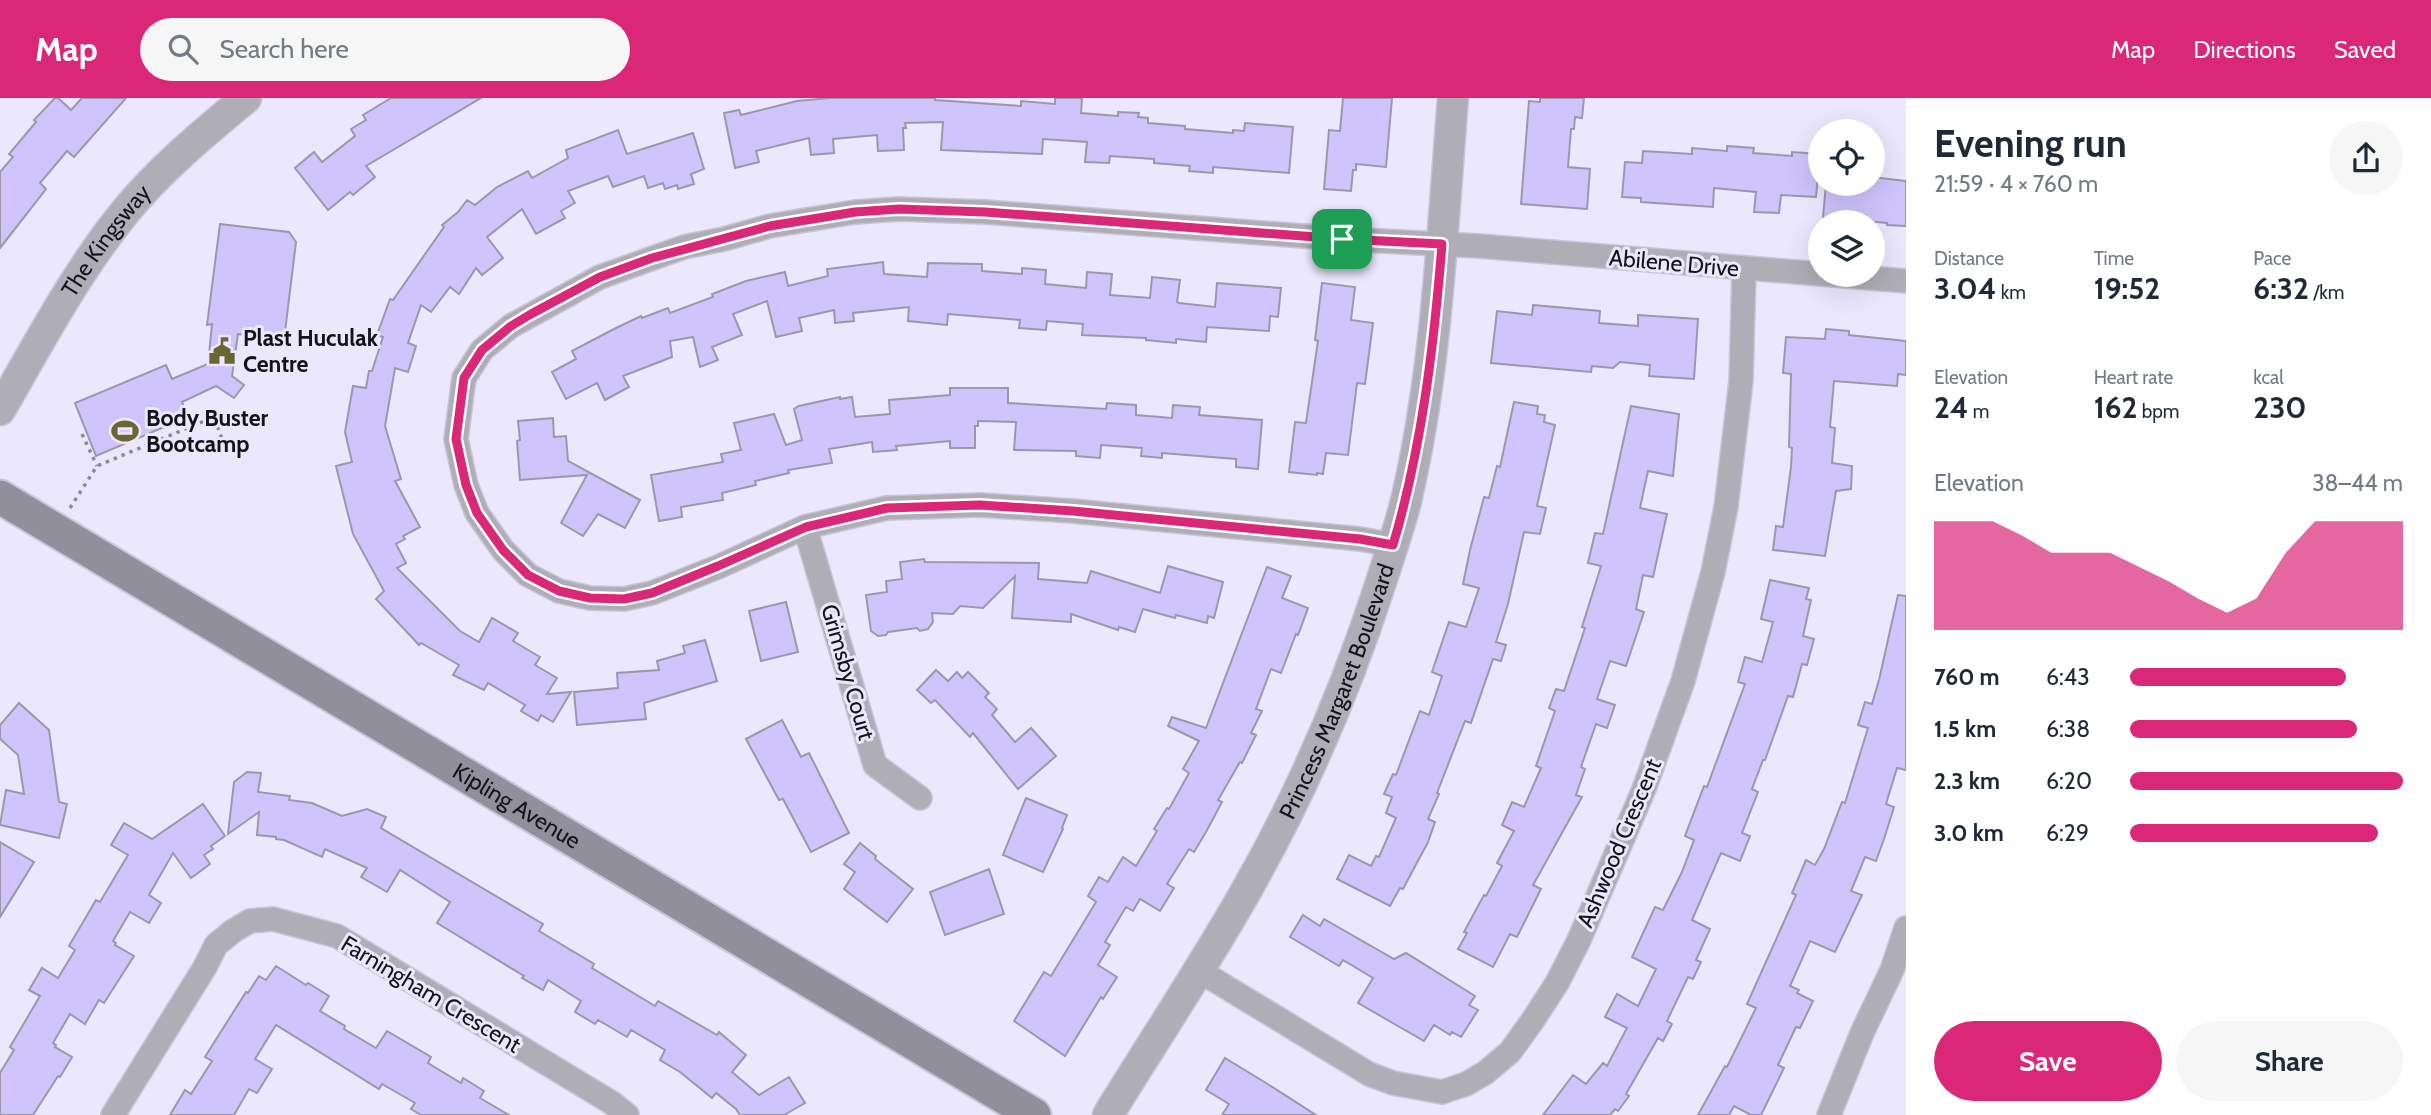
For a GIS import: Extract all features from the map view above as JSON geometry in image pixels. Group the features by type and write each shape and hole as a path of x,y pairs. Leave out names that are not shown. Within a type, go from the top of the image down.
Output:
{"main road":[{"name":"Kipling Avenue","path":"0,497 1034,1115"}],"street":[{"name":"The Kingsway","path":"0,410 97,248 127,210 177,158 246,98"},
{"name":"Princess Margaret Boulevard","path":"1108,1115 1252,880 1325,735 1357,659 1393,545 1418,446 1437,316 1453,98"},
{"name":"Abilene Drive","path":"1393,545 1360,539 1131,516 980,505 887,508 806,527 652,593 624,599 590,598 559,591 528,575 503,550 477,513 466,485 456,439 464,378 482,350 511,326 600,277 684,247 770,226 855,212 899,209 985,212 1442,244 1906,281"},
{"name":"Ashwood Crescent","path":"1198,970 1369,1074 1393,1083 1443,1092 1466,1084 1485,1073 1510,1052 1557,983 1579,940 1631,822 1683,681 1713,572 1726,507 1741,381 1744,270"},
{"name":"Grimsby Court","path":"806,527 876,765 920,798"},
{"name":"Farningham Crescent","path":"113,1115 216,946 250,921 273,919 337,936 612,1103 627,1115"},
{"path":"1829,1115 1862,1033 1892,970 1906,928"}],"path":[{"path":"55,530 97,466 214,417 227,453"},
{"path":"82,434 97,466"}],"building":[{"path":"55,98 71,110 82,98 126,98 74,157 67,151 40,183 46,189 0,248 0,172 13,157 9,154 36,122 34,120"},
{"path":"391,98 481,98 366,166 375,177 328,210 295,168 314,152 322,162 355,136 351,129 366,120 363,115"},
{"path":"830,98 935,98 1021,106 1021,101 1055,104 1055,98 1082,98 1081,113 1118,116 1118,112 1139,113 1138,117 1148,118 1148,123 1185,126 1185,129 1233,133 1233,130 1244,131 1245,123 1293,127 1289,173 1213,167 1213,173 1189,171 1190,166 1154,163 1154,159 1110,156 1109,163 1085,162 1087,142 1043,139 1042,154 941,150 943,122 905,123 904,150 878,151 877,135 833,139 834,153 811,155 809,138 756,151 759,162 735,168 724,113 739,110 741,115 797,101"},
{"path":"1343,98 1392,98 1386,167 1356,164 1351,191 1324,189 1329,130 1340,131"},
{"path":"1540,98 1584,98 1582,118 1575,117 1574,129 1571,129 1568,167 1590,169 1587,209 1521,204 1529,101 1540,102"},
{"path":"618,130 627,154 693,133 704,169 691,174 694,184 678,189 677,185 665,189 663,183 648,188 644,176 613,187 608,176 568,191 575,203 561,211 565,218 536,234 522,209 487,237 503,258 482,275 476,268 459,294 450,287 431,312 421,305 408,343 416,346 408,372 395,368 385,426 401,479 395,481 420,527 403,536 405,539 396,544 406,563 397,568 460,631 479,642 492,618 518,633 513,641 540,657 535,665 557,678 547,694 571,692 553,722 541,715 538,721 521,711 525,705 488,683 484,690 453,675 459,665 421,643 419,645 376,599 384,591 353,534 336,466 352,462 345,432 353,386 366,388 369,371 372,371 383,337 377,335 390,299 393,300 444,227 442,225 458,212 467,200 475,205 497,187 528,171 532,178 568,158 566,150"},
{"path":"1727,146 1754,148 1753,153 1792,156 1792,152 1808,153 1808,196 1816,197 1781,195 1779,213 1754,212 1756,192 1714,188 1713,207 1641,202 1641,198 1622,197 1625,162 1642,163 1643,151 1692,154 1692,148 1727,151"},
{"path":"1885,179 1906,181 1906,226 1887,225 1885,210 1824,210 1825,196 1885,196"},
{"name":"Plast Huculak Centre","path":"220,224 289,232 296,242 284,340 238,334 232,376 244,385 234,398 216,386 182,402 188,417 96,456 75,403 166,365 172,379 208,364 212,324 207,325"},
{"path":"883,262 884,274 927,277 928,263 982,264 982,271 1022,274 1022,268 1046,270 1045,284 1086,288 1087,272 1112,274 1110,295 1150,298 1152,277 1180,280 1177,302 1215,307 1217,283 1281,288 1278,317 1270,316 1269,331 1207,327 1206,342 1176,339 1176,343 1146,338 1082,335 1083,324 1047,321 1046,330 1019,328 1020,320 948,314 947,325 908,321 909,307 853,313 854,321 835,323 834,310 799,318 802,331 776,337 767,301 733,314 742,335 712,347 718,360 700,367 693,337 670,341 672,357 623,376 629,387 605,400 597,383 566,399 552,372 576,359 572,351 641,316 642,318 668,308 670,313 746,281 785,272 788,286 828,276 827,269"},
{"path":"1322,283 1355,287 1351,320 1373,323 1365,384 1357,383 1348,455 1326,453 1323,474 1317,475 1289,472 1295,422 1306,423 1318,341 1315,340"},
{"path":"1533,305 1600,311 1599,323 1638,326 1638,315 1698,319 1694,379 1649,376 1650,365 1620,362 1613,368 1592,366 1591,372 1491,363 1497,311 1532,315"},
{"path":"1826,329 1849,331 1849,335 1906,341 1906,375 1898,374 1897,386 1834,381 1830,427 1835,428 1832,463 1852,466 1851,489 1836,491 1825,556 1773,550 1776,526 1783,527 1791,467 1791,374 1783,373 1786,337 1825,339"},
{"path":"950,388 1008,388 1008,403 1106,409 1107,403 1136,405 1136,415 1172,418 1173,405 1200,407 1199,415 1262,420 1258,469 1236,467 1236,459 1162,453 1162,458 1141,456 1142,448 1101,445 1100,458 1076,456 1076,451 1014,450 1016,422 978,421 978,426 975,426 975,448 950,448 950,441 896,446 897,450 873,452 872,442 829,449 832,463 788,470 789,473 755,481 756,485 722,493 723,500 681,507 682,517 659,521 651,475 723,462 721,454 741,450 734,423 774,414 786,445 802,440 794,409 799,406 852,397 855,417 890,414 889,400 950,395"},
{"path":"1514,402 1538,406 1537,414 1545,415 1544,422 1555,425 1537,506 1546,508 1540,534 1524,532 1508,604 1496,642 1506,645 1501,661 1493,659 1471,723 1465,721 1428,819 1435,822 1428,842 1403,889 1400,888 1390,906 1337,879 1349,855 1371,866 1376,856 1379,857 1396,818 1386,813 1392,797 1384,794 1393,774 1396,775 1420,711 1429,715 1442,676 1432,672 1449,622 1466,627 1479,588 1463,584 1484,497 1489,498 1497,466 1500,467"},
{"path":"1631,406 1679,414 1673,476 1648,471 1640,508 1667,514 1653,577 1643,575 1636,609 1644,612 1626,666 1610,661 1597,699 1615,705 1607,728 1596,724 1581,767 1585,769 1576,795 1582,797 1533,885 1541,889 1517,937 1510,934 1493,967 1458,949 1467,933 1464,932 1502,866 1497,863 1514,831 1502,825 1512,802 1524,807 1541,768 1536,766 1555,711 1549,708 1556,689 1564,691 1585,628 1582,627 1601,566 1588,563 1595,533 1603,534"},
{"path":"553,418 554,437 566,436 568,461 640,500 625,528 598,514 583,536 561,523 587,475 520,480 518,421"},
{"path":"924,559 925,562 1039,563 1038,579 1087,583 1091,571 1160,593 1168,566 1223,582 1214,618 1208,616 1207,623 1143,609 1135,632 1119,627 1118,630 1071,614 1071,622 1012,618 1015,576 983,608 960,606 953,614 932,613 933,622 928,629 888,632 878,636 871,631 866,595 887,592 886,581 902,579 900,562"},
{"path":"1267,567 1291,576 1282,598 1308,608 1298,635 1296,634 1281,673 1271,669 1256,709 1262,711 1251,733 1256,735 1218,800 1222,802 1206,832 1194,852 1189,849 1167,884 1174,888 1160,911 1140,899 1133,911 1126,907 1105,942 1110,945 1098,965 1117,977 1103,999 1101,997 1065,1056 1014,1021 1044,972 1051,976 1096,902 1088,896 1099,877 1108,882 1123,857 1136,866 1157,831 1154,829 1167,808 1169,809 1189,773 1183,769 1199,741 1168,726 1172,717 1206,728"},
{"path":"1770,580 1809,588 1806,599 1811,600 1803,636 1814,639 1807,665 1802,664 1793,697 1788,696 1752,789 1758,792 1742,833 1750,836 1740,861 1721,853 1692,920 1710,929 1696,960 1701,962 1693,979 1688,977 1667,1021 1672,1024 1663,1041 1658,1038 1626,1094 1629,1096 1618,1111 1615,1109 1610,1115 1543,1115 1573,1075 1586,1084 1603,1063 1607,1066 1627,1028 1605,1017 1617,994 1638,1006 1656,969 1632,957 1655,907 1663,910 1682,872 1694,840 1685,836 1704,786 1707,787 1745,684 1738,682 1745,657 1762,662 1773,622 1761,619"},
{"path":"1898,595 1906,596 1906,770 1897,768 1886,804 1894,807 1876,861 1865,857 1851,891 1862,895 1835,952 1810,941 1790,986 1813,1001 1800,1028 1796,1027 1778,1065 1784,1068 1761,1115 1751,1115 1734,1106 1729,1115 1698,1115 1725,1066 1727,1067 1756,1008 1747,1004 1796,895 1792,893 1806,860 1815,865 1842,802 1845,803 1868,728 1858,725 1865,702 1872,704"},
{"path":"786,602 798,652 761,661 749,611"},
{"path":"705,640 717,681 644,703 646,719 577,725 574,692 618,688 617,673 659,670 657,661 685,653 683,646"},
{"path":"936,670 948,681 957,672 962,678 968,672 989,693 985,697 997,709 992,715 1015,742 1031,728 1056,756 1018,789 973,733 970,737 935,700 931,703 917,690"},
{"path":"19,703 49,730 59,802 67,804 59,838 0,825 6,790 24,794 18,755 0,739 0,725"},
{"path":"782,720 801,757 809,753 849,833 811,852 783,799 779,800 746,739"},
{"path":"247,772 261,773 258,792 290,796 289,800 312,803 342,816 367,809 386,817 381,828 543,924 539,931 594,964 592,968 655,1006 658,1001 717,1035 719,1032 746,1055 732,1072 759,1095 789,1077 805,1103 784,1115 740,1115 716,1093 712,1098 680,1072 660,1060 665,1050 631,1030 627,1037 598,1020 595,1024 575,1012 581,1001 548,980 543,990 437,923 450,902 400,870 387,892 361,877 367,868 325,849 322,857 276,837 257,835 259,812 228,834 234,782"},
{"path":"1026,798 1067,815 1043,872 1003,855"},
{"path":"203,804 225,836 204,855 210,864 191,878 173,853 149,895 161,903 149,923 130,912 113,941 134,956 104,1003 99,1000 85,1024 70,1014 53,1043 72,1057 60,1077 58,1076 33,1115 0,1115 0,1073 14,1050 10,1047 40,996 29,990 42,968 58,978 75,950 69,946 96,900 100,902 128,855 111,845 124,823 152,839"},
{"path":"0,842 34,862 0,917"},
{"path":"860,843 876,856 875,859 913,889 887,922 844,889 855,872 844,864"},
{"path":"989,869 1004,914 945,935 930,892"},
{"path":"1303,915 1320,926 1324,919 1394,959 1406,953 1475,996 1469,1005 1478,1010 1461,1037 1452,1032 1450,1035 1434,1025 1424,1041 1358,1003 1373,978 1343,960 1339,966 1290,937"},
{"path":"276,966 329,996 320,1011 345,1026 344,1029 376,1048 387,1031 431,1057 428,1063 461,1083 463,1078 484,1091 480,1098 509,1115 421,1115 411,1109 415,1103 382,1084 379,1089 276,1025 255,1059 272,1069 257,1093 249,1089 234,1115 170,1115 185,1090 191,1094 212,1061 205,1057 246,992 248,993 259,976 266,980"},
{"path":"1225,1058 1316,1115 1222,1115 1229,1104 1206,1090"}],"place":[{"name":"Plast Huculak Centre","path":"222,351"},
{"name":"Body Buster Bootcamp","path":"125,431"}],"route":[{"path":"899,209 985,212 1342,239 1442,244 1437,316 1418,446 1393,545 1360,539 1073,511 980,505 887,508 806,527 652,593 624,599 590,598 559,591 528,575 503,550 477,513 466,485 456,439 458,416 464,378 482,350 511,326 600,277 684,247 770,226 855,212 899,209"}]}
